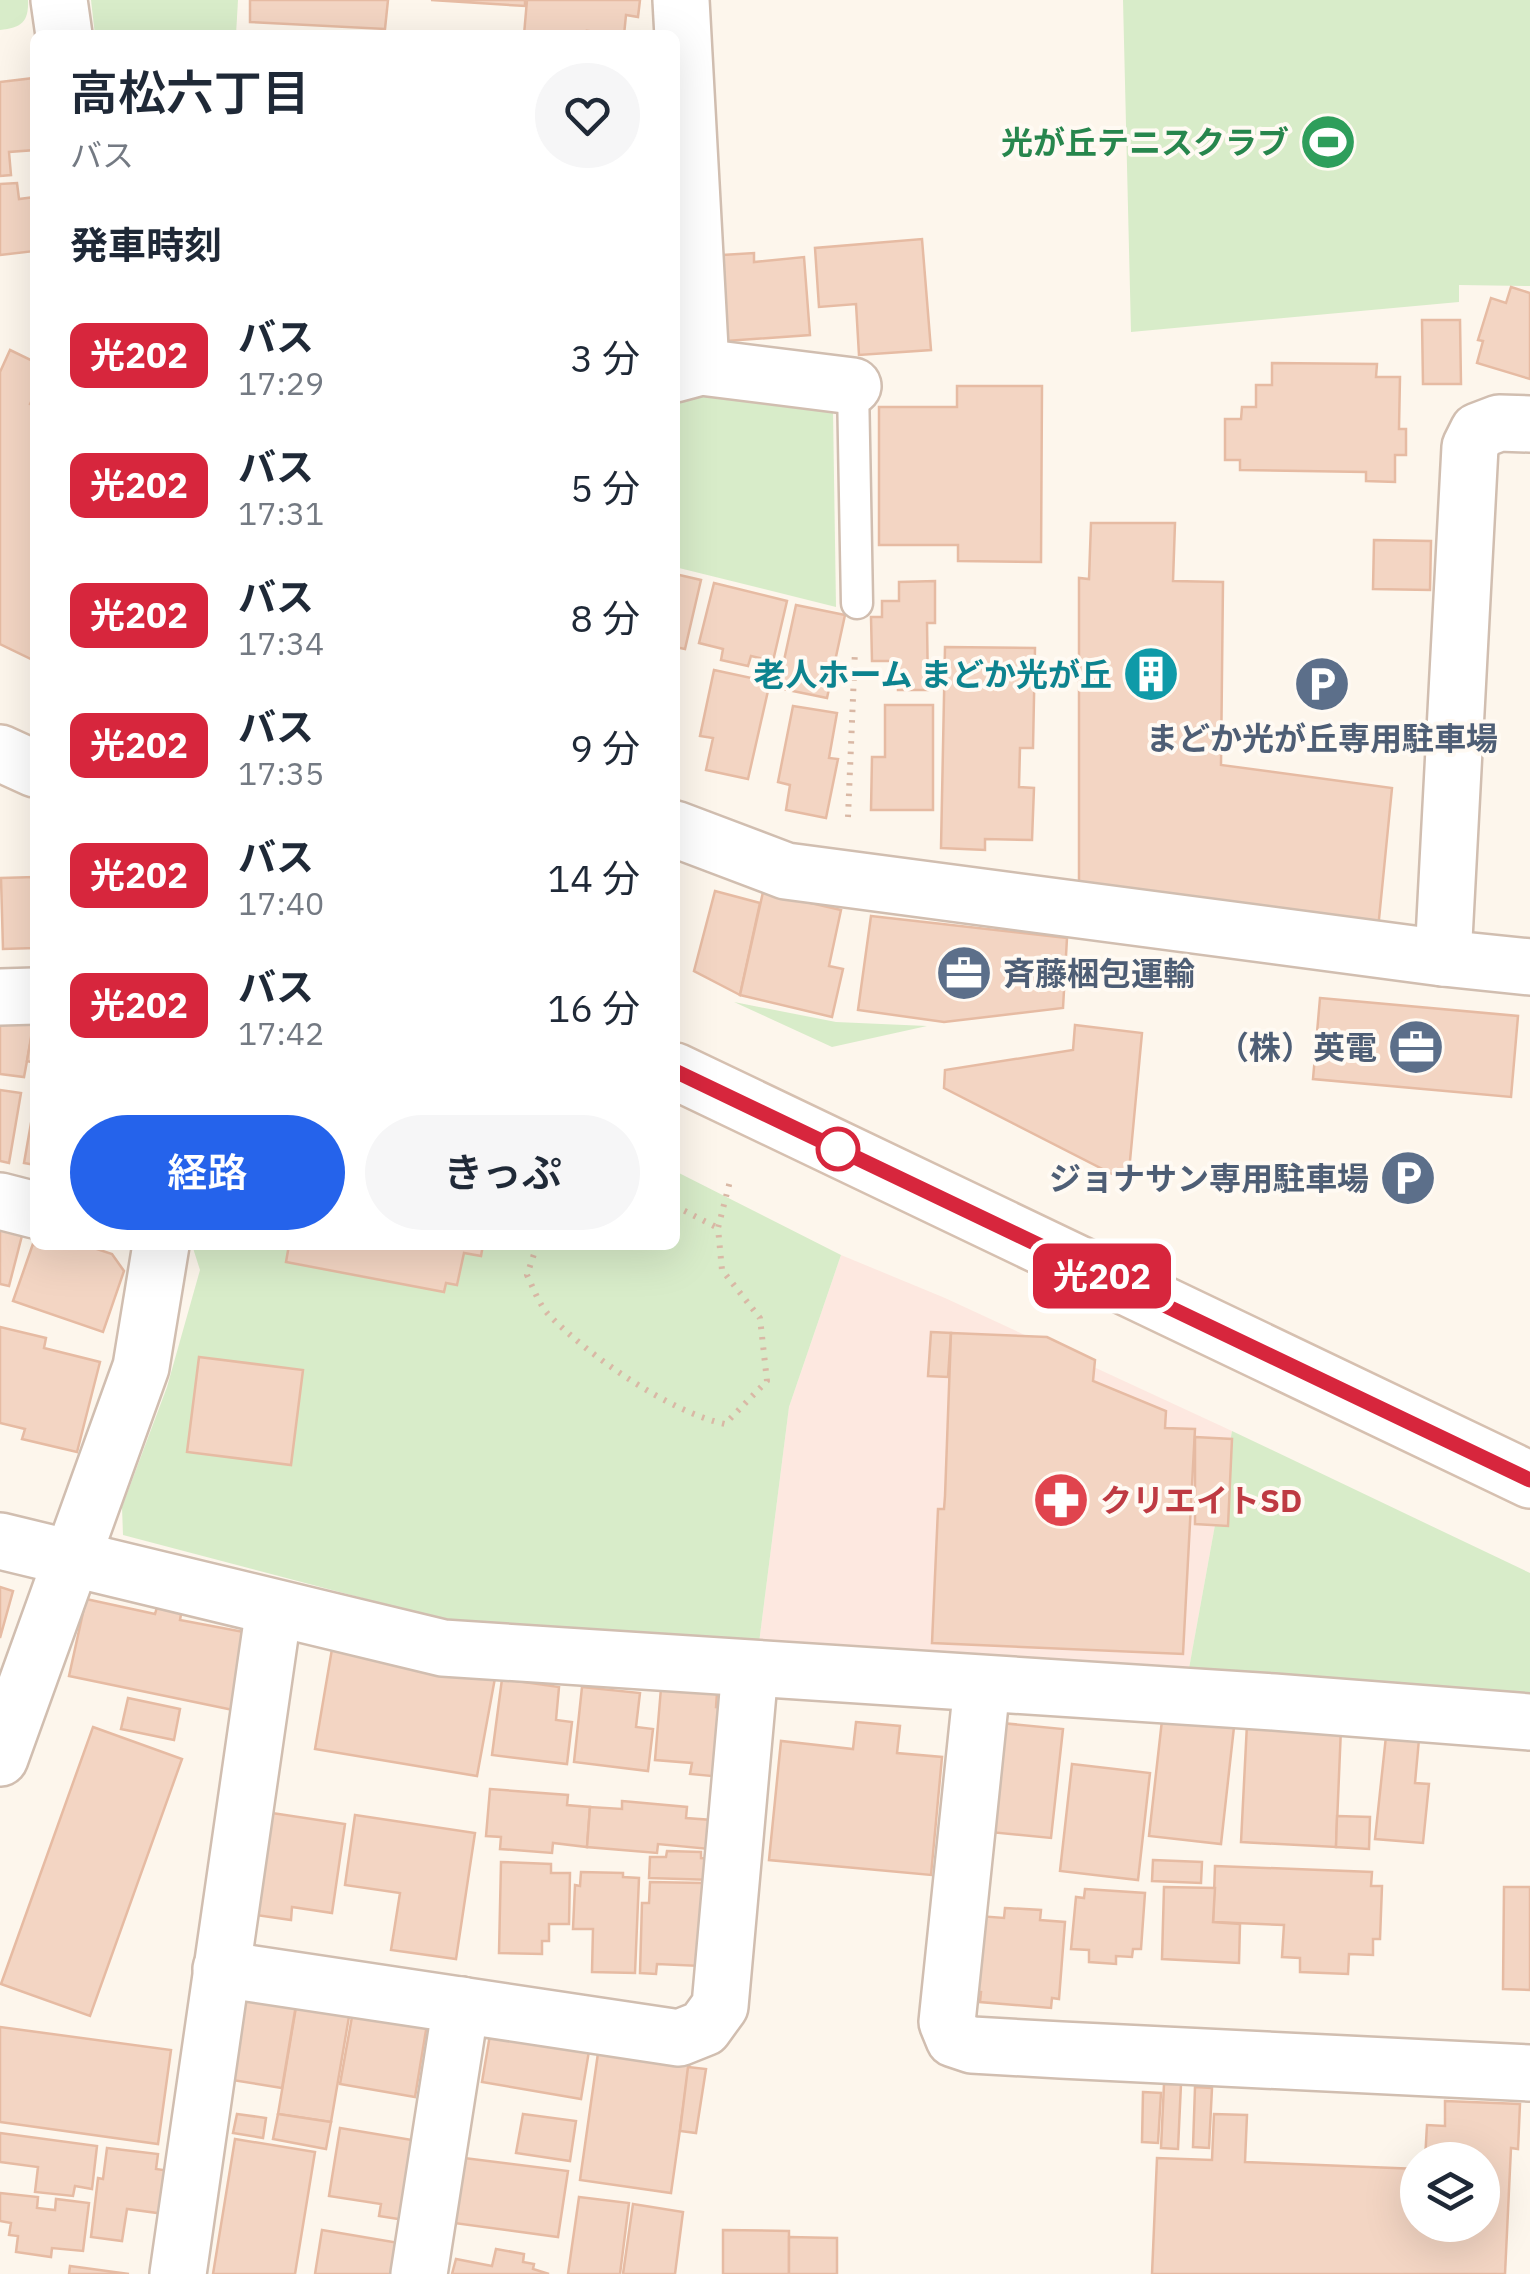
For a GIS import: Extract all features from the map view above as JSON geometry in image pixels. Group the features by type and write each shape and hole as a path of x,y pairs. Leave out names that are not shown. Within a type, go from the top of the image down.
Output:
{"street":[{"path":"59,0 63,30"},
{"path":"681,0 688,370 853,386"},
{"path":"1443,958 1470,447 1478,431 1499,424 1530,424"},
{"path":"0,753 30,767"},
{"path":"680,831 786,871 1530,967"},
{"path":"0,997 30,996"},
{"path":"680,1073 1530,1480"},
{"path":"0,1202 30,1209"},
{"path":"0,1758 140,1367 160,1250"},
{"path":"0,1541 443,1648 1530,1722"},
{"path":"178,2274 274,1608"},
{"path":"221,1969 679,2038 704,2028 720,2006 750,1670"},
{"path":"982,1684 947,2022 954,2039 972,2045 1530,2073"},
{"path":"420,2274 461,2005"}],"lane":[{"path":"853,386 857,604"}],"path":[{"path":"846,878 857,604"},
{"path":"535,1250 527,1274 546,1313 626,1378 705,1420 725,1424 766,1381 760,1318 722,1270 718,1228 731,1176"},
{"path":"680,1209 718,1228"}],"shaded area":[{"path":"841,1255 945,1298 1232,1431 1188,1674 759,1643 789,1407"}],"green space":[{"path":"0,0 28,0 22,22 0,30"},
{"path":"91,0 238,0 236,30 94,30"},
{"name":"光が丘テニスクラブ","path":"1123,0 1530,0 1530,286 1459,285 1459,302 1131,332"},
{"path":"680,390 833,411 836,607 680,568"},
{"path":"734,1002 836,1022 927,1026 832,1047"},
{"path":"680,1174 841,1255 789,1407 759,1643 442,1622 123,1535 122,1507 167,1387 200,1270 194,1250 306,1250 444,1291 446,1283 458,1285 464,1253 481,1256 482,1250 680,1250","holes":["199,1357 303,1371 291,1465 187,1452"]},
{"path":"1232,1431 1530,1573 1530,1700 1188,1674"}],"building":[{"path":"250,0 388,0 385,29 250,22"},
{"path":"431,0 525,0 525,6"},
{"path":"527,0 640,0 638,17 626,15 624,30 524,30"},
{"path":"30,78 30,150 9,152 11,175 0,176 0,82"},
{"path":"17,183 19,199 30,198 30,252 0,255 0,184"},
{"path":"922,239 931,350 859,355 856,304 819,307 815,248"},
{"path":"754,253 754,262 804,257 810,335 712,342 706,256"},
{"path":"1511,287 1530,293 1530,379 1477,363 1483,341 1478,340 1491,298 1506,303"},
{"path":"1422,320 1460,320 1461,384 1423,384"},
{"path":"10,350 30,360 30,659 0,644 0,372"},
{"path":"1272,363 1377,364 1376,377 1400,377 1399,429 1406,429 1406,455 1395,455 1395,482 1366,481 1366,472 1240,470 1240,460 1225,460 1225,419 1241,419 1242,407 1256,407 1256,385 1272,385"},
{"path":"957,386 1042,386 1041,562 958,561 958,545 879,545 879,407 957,407"},
{"name":"老人ホーム まどか光が丘","path":"1091,523 1175,523 1173,581 1223,582 1221,765 1392,788 1378,929 1079,888 1079,578 1089,579"},
{"path":"1374,540 1431,541 1430,590 1373,589"},
{"path":"680,575 701,580 685,649 680,648"},
{"path":"935,581 935,623 927,623 928,690 898,690 898,661 872,661 871,617 882,617 882,601 899,601 899,582"},
{"path":"714,583 787,601 773,661 751,656 748,666 721,660 723,649 699,643"},
{"path":"796,605 845,615 827,698 778,688"},
{"path":"945,647 1035,648 1033,748 1020,748 1019,787 1034,788 1032,840 985,839 985,850 941,848"},
{"path":"714,670 770,682 748,779 706,770 713,738 700,736"},
{"path":"885,705 933,705 933,810 871,810 872,757 885,757"},
{"path":"793,706 837,713 829,758 838,759 826,818 786,810 790,785 778,782"},
{"path":"30,877 30,948 3,949 1,878"},
{"path":"715,891 760,903 740,995 694,971"},
{"path":"763,892 841,910 829,966 843,969 832,1017 740,995"},
{"name":"斉藤梱包運輸","path":"871,916 1067,938 1063,1008 944,1022 858,1010"},
{"name":"（株）英電","path":"1320,998 1518,1016 1511,1097 1313,1079"},
{"path":"0,1012 30,1017 24,1077 0,1074"},
{"path":"1075,1025 1142,1033 1128,1182 944,1088 945,1070 1073,1050"},
{"path":"0,1090 21,1093 9,1163 0,1161"},
{"path":"30,1129 30,1164 24,1163"},
{"path":"0,1218 25,1224 9,1286 0,1284"},
{"path":"31,1250 100,1250 112,1254 124,1271 103,1332 13,1301"},
{"path":"288,1250 482,1250 481,1256 464,1253 457,1285 446,1283 444,1292 286,1262"},
{"path":"0,1327 46,1338 44,1348 100,1362 77,1452 22,1439 25,1429 0,1423"},
{"path":"931,1332 951,1333 948,1377 928,1376"},
{"path":"951,1333 1047,1337 1095,1360 1093,1381 1166,1411 1165,1428 1195,1429 1183,1654 932,1643 938,1509 944,1509 945,1496"},
{"path":"199,1357 303,1370 291,1465 187,1452"},
{"path":"1195,1437 1232,1439 1228,1526 1195,1524"},
{"path":"0,1587 13,1591 0,1638"},
{"path":"86,1599 155,1614 158,1604 182,1609 180,1620 249,1633 233,1710 69,1676"},
{"path":"332,1649 495,1678 477,1776 315,1749"},
{"path":"502,1679 559,1687 556,1720 572,1722 567,1764 492,1755"},
{"path":"582,1687 640,1693 636,1727 653,1729 648,1771 574,1762"},
{"path":"661,1688 717,1693 716,1707 728,1708 722,1777 690,1774 692,1763 655,1760"},
{"path":"128,1698 180,1709 174,1740 121,1729"},
{"path":"1162,1720 1234,1727 1221,1844 1149,1836"},
{"path":"856,1722 900,1726 897,1753 942,1757 931,1875 769,1860 781,1741 853,1749"},
{"path":"991,1722 1063,1729 1051,1838 979,1831"},
{"path":"1247,1724 1341,1728 1336,1847 1241,1842"},
{"path":"93,1727 182,1759 90,2016 1,1984"},
{"path":"1386,1736 1419,1739 1415,1783 1429,1784 1423,1843 1375,1839"},
{"path":"1072,1764 1150,1773 1138,1880 1060,1871"},
{"path":"490,1789 568,1795 567,1805 590,1807 587,1847 553,1843 552,1853 500,1849 501,1837 486,1836"},
{"path":"622,1801 687,1807 686,1818 712,1820 709,1849 658,1844 657,1853 587,1847 590,1807 622,1809"},
{"path":"272,1813 345,1824 332,1913 292,1907 291,1920 256,1915"},
{"path":"355,1815 475,1833 456,1959 391,1950 400,1893 345,1885"},
{"path":"1337,1816 1370,1817 1369,1849 1336,1847"},
{"path":"667,1851 701,1852 701,1858 714,1859 714,1880 649,1878 650,1857 666,1857"},
{"path":"1153,1860 1202,1862 1201,1883 1152,1881"},
{"path":"501,1862 551,1864 551,1873 570,1873 569,1924 549,1924 549,1941 542,1941 542,1954 499,1953"},
{"path":"1215,1866 1372,1872 1371,1886 1382,1886 1380,1939 1373,1939 1373,1955 1349,1954 1348,1974 1300,1972 1300,1958 1282,1957 1284,1925 1213,1922"},
{"path":"581,1872 623,1873 623,1877 639,1878 635,1973 592,1972 593,1929 573,1929 575,1885 580,1886"},
{"path":"650,1882 703,1883 701,1966 657,1964 656,1974 640,1973 642,1903 649,1903"},
{"path":"1164,1887 1215,1888 1213,1922 1240,1924 1239,1963 1162,1959"},
{"path":"1504,1887 1530,1887 1530,1990 1503,1989"},
{"path":"1085,1889 1145,1893 1141,1949 1133,1949 1132,1957 1116,1956 1116,1964 1089,1962 1089,1950 1071,1949 1076,1897 1084,1898"},
{"path":"1005,1908 1041,1910 1040,1920 1065,1922 1059,1999 1052,1998 1051,2008 980,2002 981,1992 973,1991 979,1916 1004,1918"},
{"path":"299,1989 352,1999 331,2122 278,2114"},
{"path":"240,1990 297,1999 282,2088 226,2079"},
{"path":"355,2000 429,2012 415,2097 340,2084"},
{"path":"492,2023 589,2051 581,2099 482,2082"},
{"path":"0,2027 171,2050 158,2144 0,2122"},
{"path":"600,2039 691,2052 671,2193 580,2180"},
{"path":"688,2067 706,2069 696,2133 680,2131"},
{"path":"1164,2084 1181,2084 1178,2149 1161,2148"},
{"path":"1195,2087 1212,2088 1209,2148 1193,2147"},
{"path":"1143,2092 1161,2093 1158,2143 1142,2142"},
{"path":"1445,2101 1520,2104 1518,2149 1511,2148 1505,2274 1152,2274 1157,2158 1212,2160 1214,2114 1247,2115 1245,2162 1400,2168 1400,2242 1500,2242 1500,2142 1426,2142 1427,2125 1445,2126"},
{"path":"237,2114 266,2118 263,2138 233,2133"},
{"path":"278,2114 331,2122 326,2149 273,2139"},
{"path":"523,2114 576,2121 570,2161 516,2153"},
{"path":"340,2128 424,2142 411,2221 379,2216 381,2204 329,2196"},
{"path":"0,2133 97,2146 92,2189 75,2186 73,2196 35,2192 38,2167 0,2162"},
{"path":"235,2139 315,2152 295,2274 213,2274"},
{"path":"107,2148 158,2154 156,2169 170,2171 165,2214 127,2209 122,2241 91,2237 98,2178 103,2179"},
{"path":"464,2158 568,2171 558,2237 454,2223"},
{"path":"0,2193 38,2197 37,2208 55,2210 56,2199 89,2203 83,2251 52,2248 51,2257 16,2252 18,2236 9,2235 11,2223 0,2221"},
{"path":"579,2197 629,2203 620,2274 568,2274"},
{"path":"633,2204 683,2212 675,2274 623,2274"},
{"path":"322,2230 399,2243 394,2274 315,2274"},
{"path":"723,2230 789,2231 789,2274 723,2274"},
{"path":"789,2237 837,2238 837,2274 789,2274"},
{"path":"496,2249 524,2254 523,2262 549,2274 452,2274 456,2259 492,2266"},
{"path":"70,2266 129,2274 69,2274"}],"bus line":[{"name":"光202","path":"680,1073 1530,1480"}],"place":[{"name":"光が丘テニスクラブ","path":"1328,142"},
{"name":"老人ホーム まどか光が丘","path":"1151,674"},
{"name":"まどか光が丘専用駐車場","path":"1322,684"},
{"name":"斉藤梱包運輸","path":"964,973"},
{"name":"（株）英電","path":"1416,1047"},
{"name":"ジョナサン専用駐車場","path":"1408,1178"},
{"name":"クリエイトSD","path":"1061,1500"}]}
